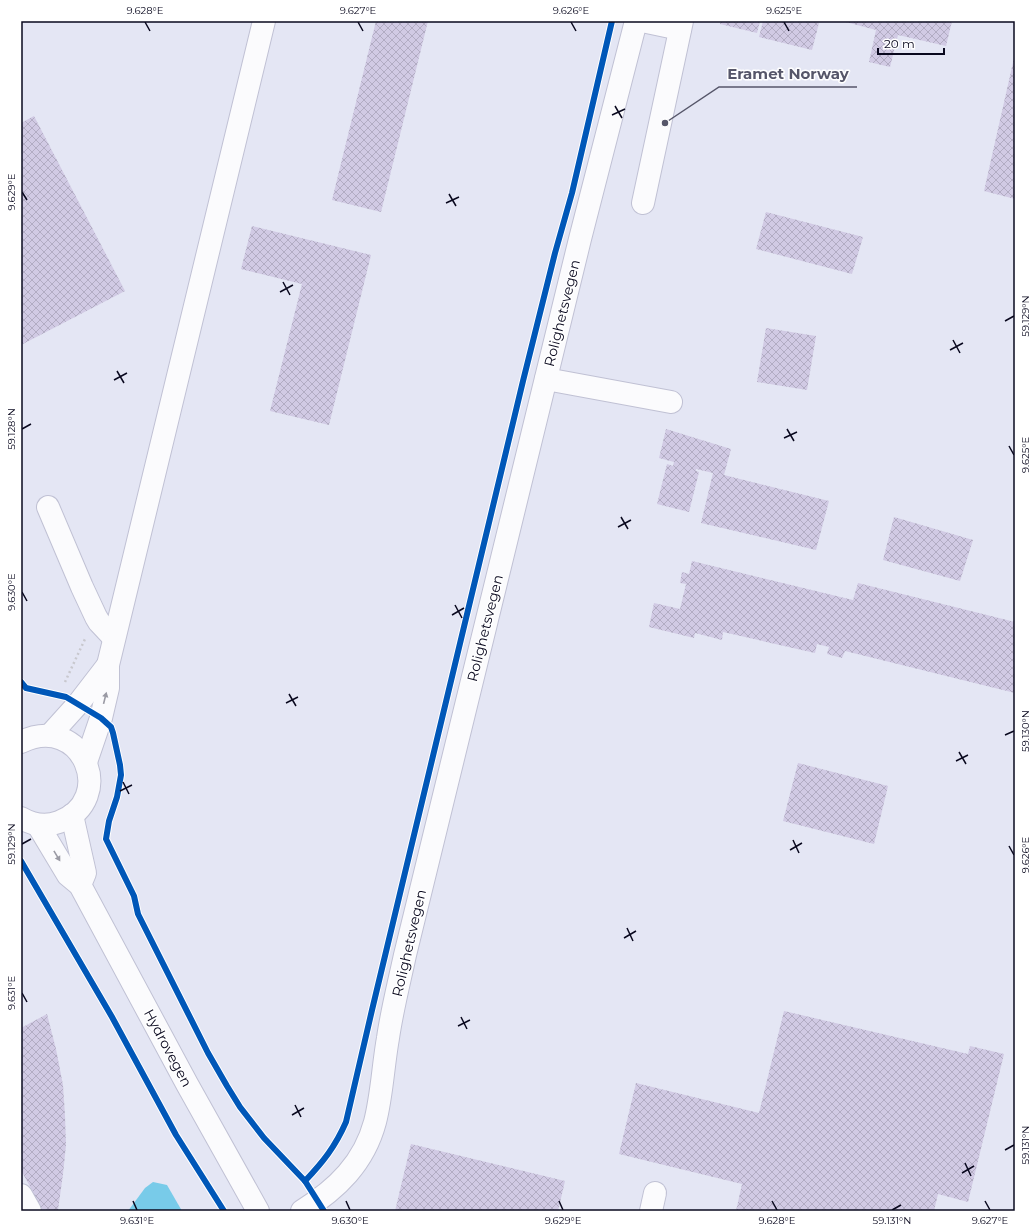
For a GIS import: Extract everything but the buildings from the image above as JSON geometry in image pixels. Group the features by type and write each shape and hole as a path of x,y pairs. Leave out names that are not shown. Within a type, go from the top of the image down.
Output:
{"street":[{"path":"86,762 101,718 108,688 108,665 114,638 264,21"},
{"name":"Rolighetsvegen","path":"302,1211 318,1201 339,1184 355,1166 368,1142 375,1122 388,1036 405,955 546,379 636,21"},
{"path":"642,21 681,25 643,204"},
{"path":"546,379 671,402"},
{"path":"48,508 96,617 114,638"},
{"path":"30,736 78,704 108,665"},
{"path":"30,736 61,738 71,744 80,752 86,762 89,772 88,791 84,800 72,815 56,823 30,821"},
{"path":"72,815 85,873 80,885"},
{"name":"Hydrovegen","path":"30,821 68,875 80,885 187,1084 258,1211"},
{"path":"21,1195 30,1211"}],"water":[{"path":"153,1182 167,1185 182,1211 128,1211 145,1188"}],"cycle path":[{"path":"305,1181 328,1154 346,1122 523,381 555,253 572,193 612,21"},
{"path":"21,682 26,688 66,697 101,718 111,727 121,775 106,839 134,896 138,914 208,1053 240,1107 264,1138 305,1181 324,1211"},
{"path":"21,861 112,1017 176,1135 224,1211"}],"place":[{"name":"Eramet Norway","path":"665,123"}]}
